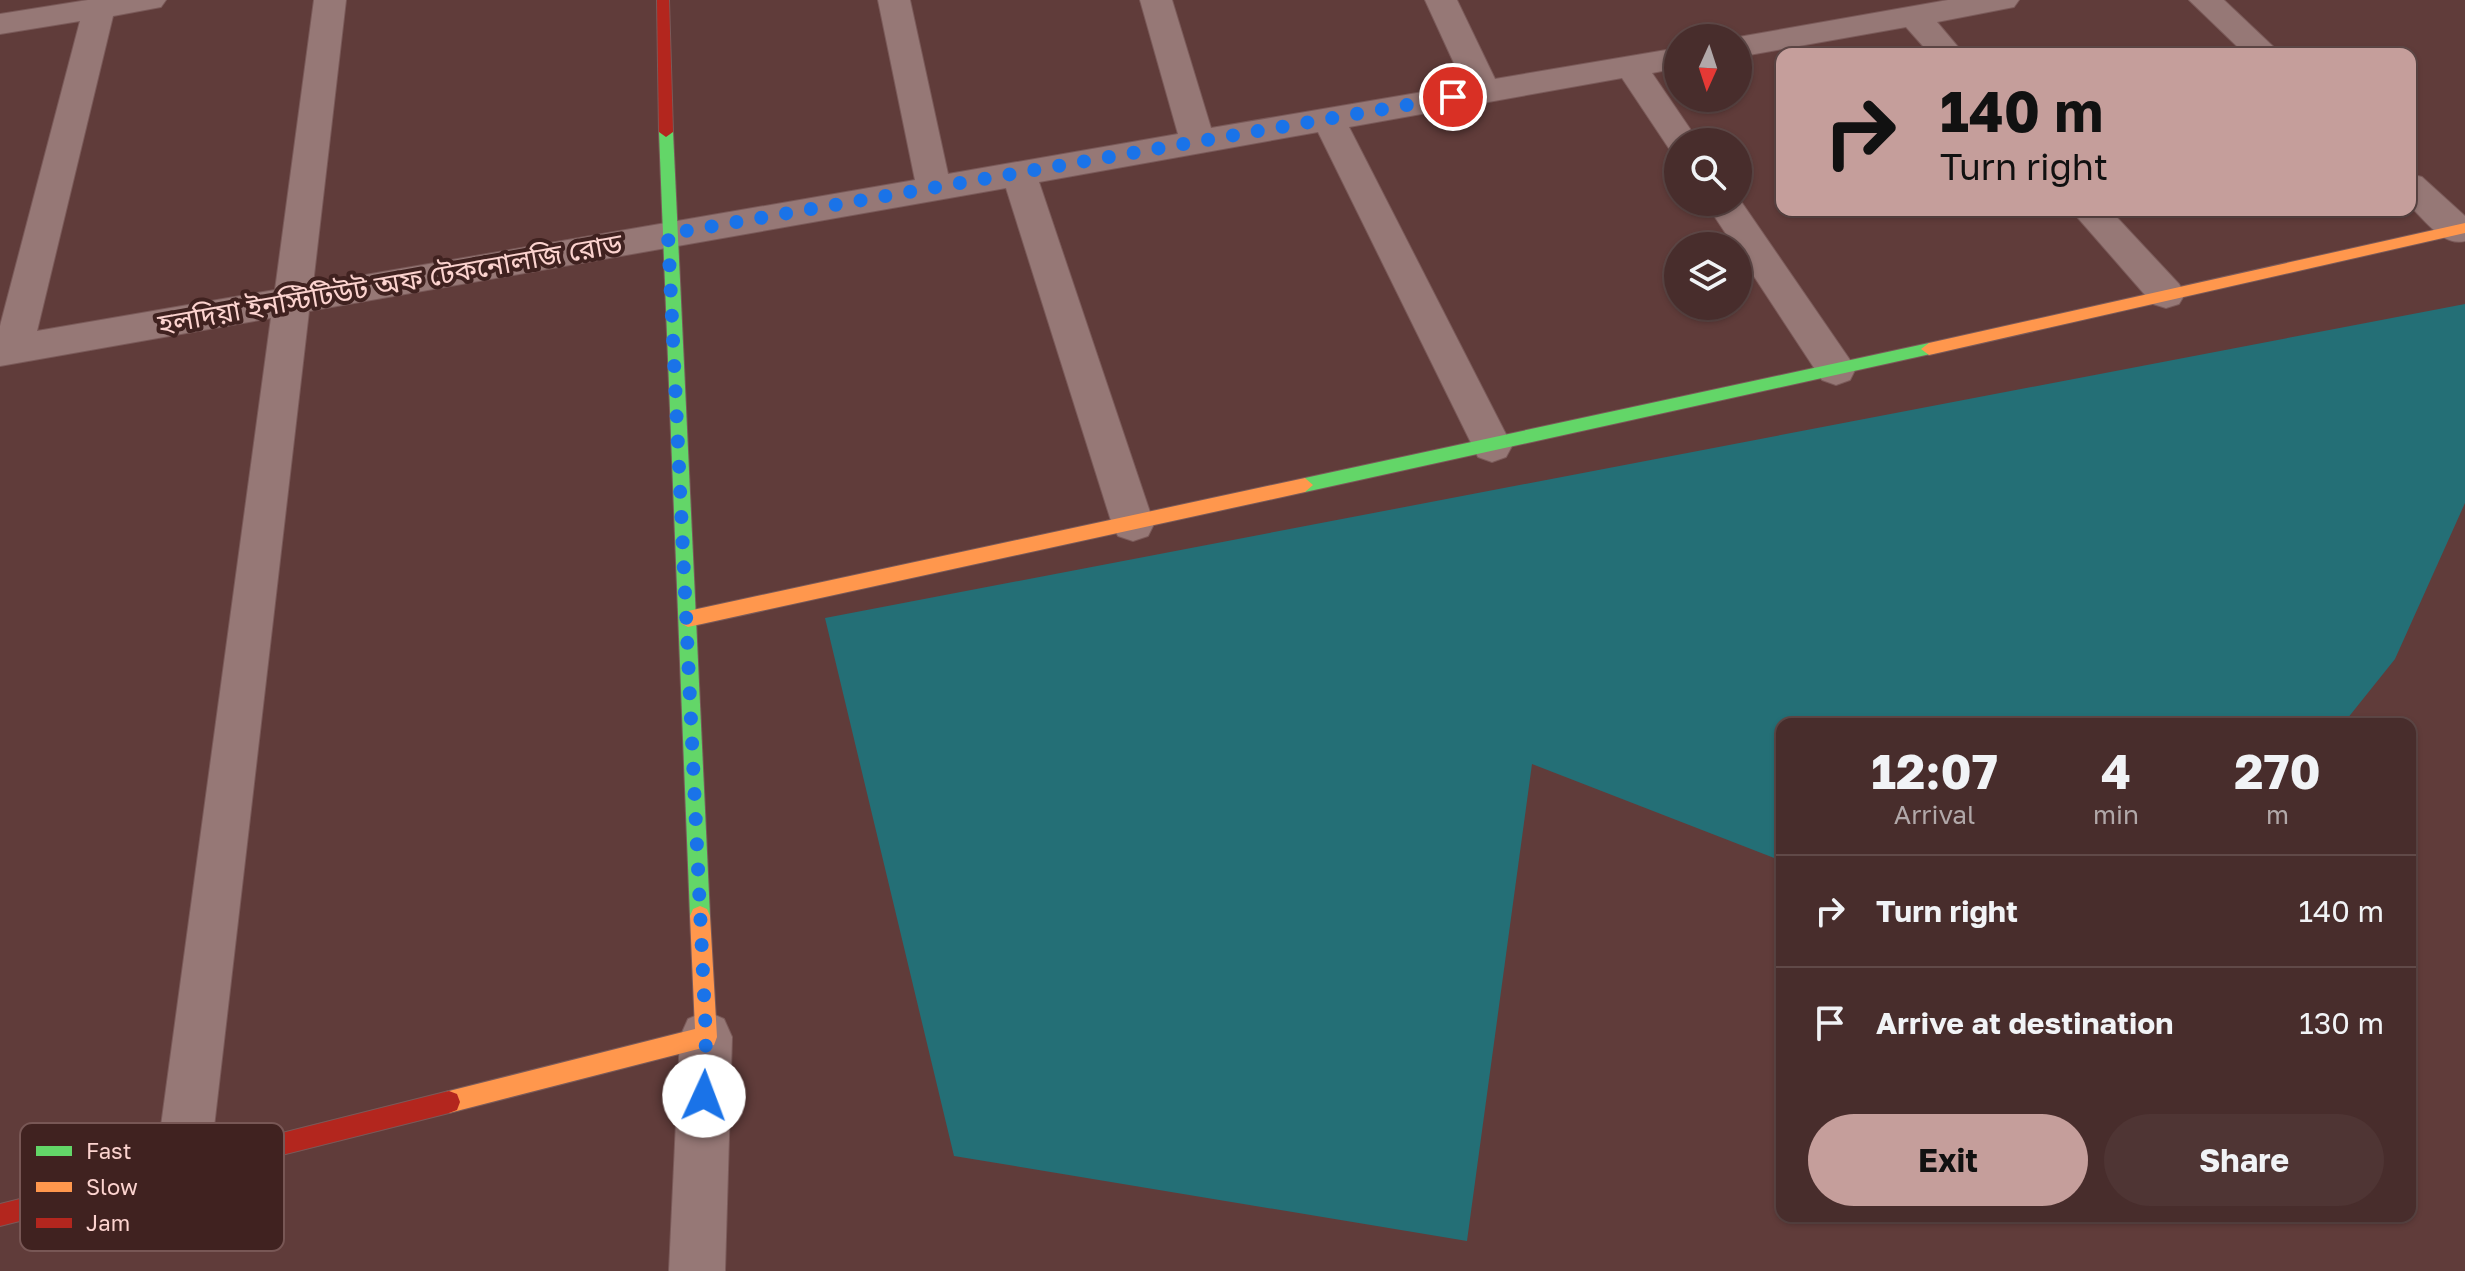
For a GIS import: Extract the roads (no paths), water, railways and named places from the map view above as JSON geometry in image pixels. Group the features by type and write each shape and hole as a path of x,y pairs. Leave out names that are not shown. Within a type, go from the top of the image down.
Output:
{"street":[{"path":"0,24 150,0"},
{"path":"188,1123 330,0"},
{"path":"663,0 668,234 706,1037 697,1271"},
{"path":"894,0 934,188"},
{"path":"1156,0 1198,143"},
{"path":"1441,0 1484,91"},
{"path":"1752,44 2003,0"},
{"path":"2205,0 2258,48"},
{"path":"6,351 99,8"},
{"path":"1913,15 1943,48"},
{"name":"হলদিয়া ইনস্টিটিউট অফ টেকনোলজি রোড","path":"6,351 1664,61"},
{"path":"1631,67 1672,128"},
{"path":"1329,121 1492,446"},
{"path":"1019,174 1133,524"},
{"path":"2416,191 2461,229"},
{"path":"1732,216 1836,370"},
{"path":"2094,216 2166,294"},
{"path":"688,619 1492,446 2461,229"},
{"path":"284,1144 706,1037"},
{"path":"0,1215 20,1210"}],"water":[{"path":"2465,304 2465,503 2395,659 2348,718 1776,718 1776,859 1532,764 1467,1241 954,1156 825,618"}]}
